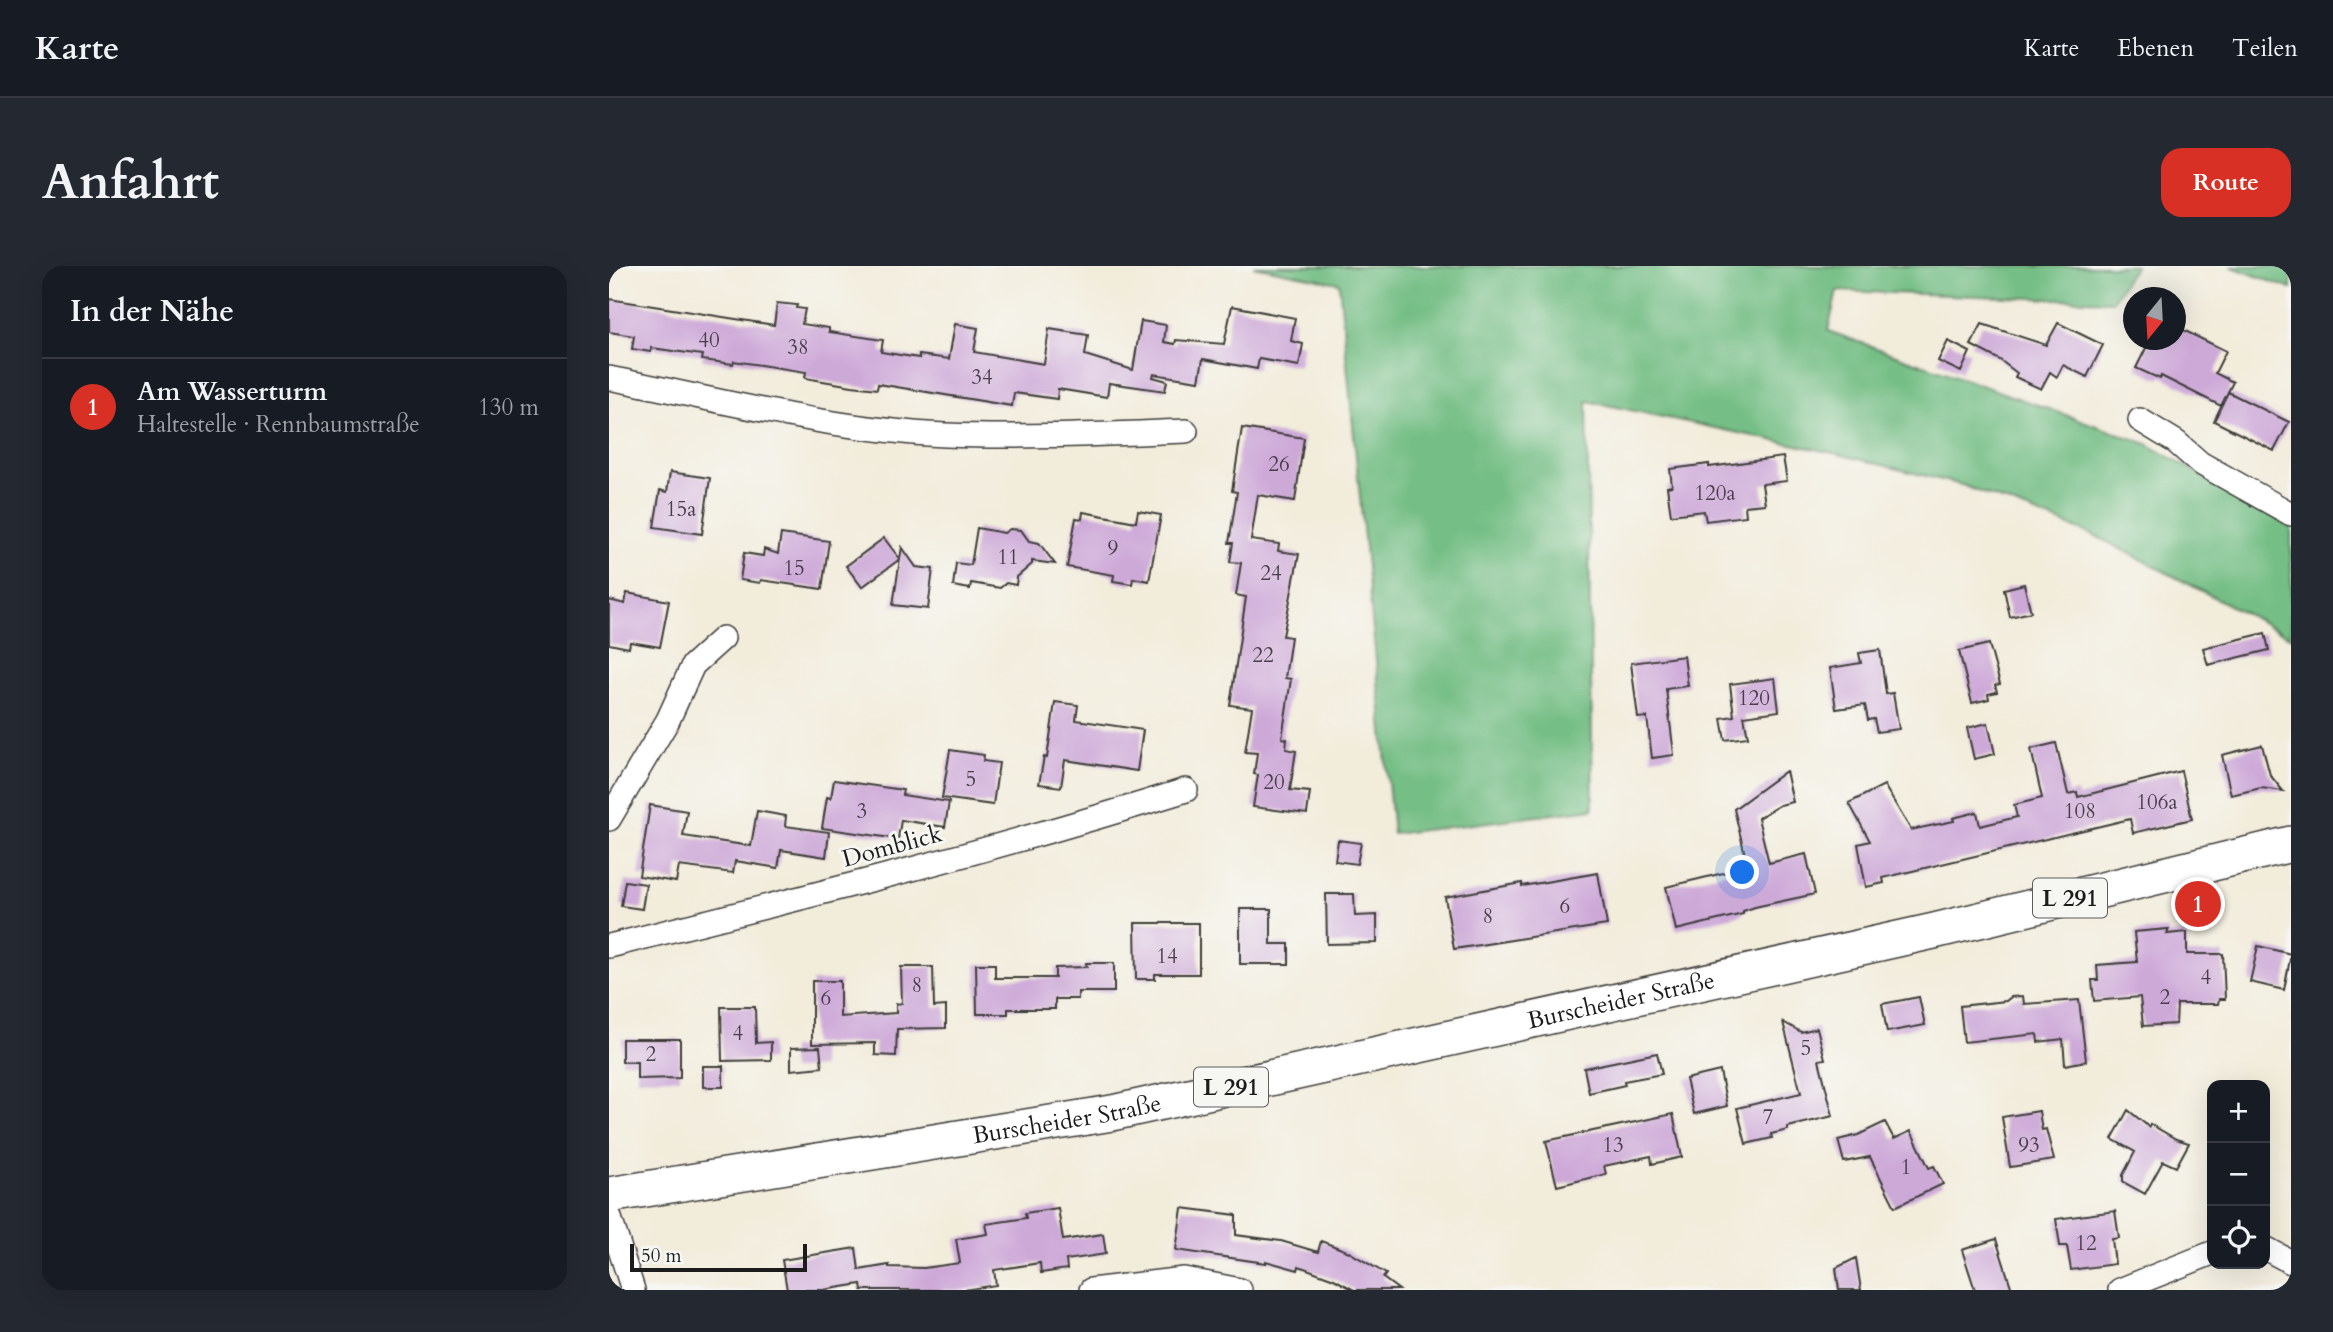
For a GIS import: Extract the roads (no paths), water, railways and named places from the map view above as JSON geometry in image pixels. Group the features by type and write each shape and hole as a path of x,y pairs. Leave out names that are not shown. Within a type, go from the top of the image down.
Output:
{"main road":[{"name":"Burscheider Straße","path":"609,1195 1111,1114 1848,950 2291,844"}],"street":[{"path":"609,378 802,419 944,435 1186,431"},
{"path":"2140,420 2176,442 2200,463 2291,514"},
{"path":"609,819 668,720 694,665 723,638"},
{"name":"Domblick","path":"609,946 1107,815 1186,790"},
{"path":"609,1215 633,1290"},
{"path":"2270,1251 2291,1262"},
{"path":"2120,1290 2207,1255"},
{"path":"1091,1290 1184,1279 1240,1290"}],"place":[{"name":"Am Wasserturm","path":"2198,904"}]}
